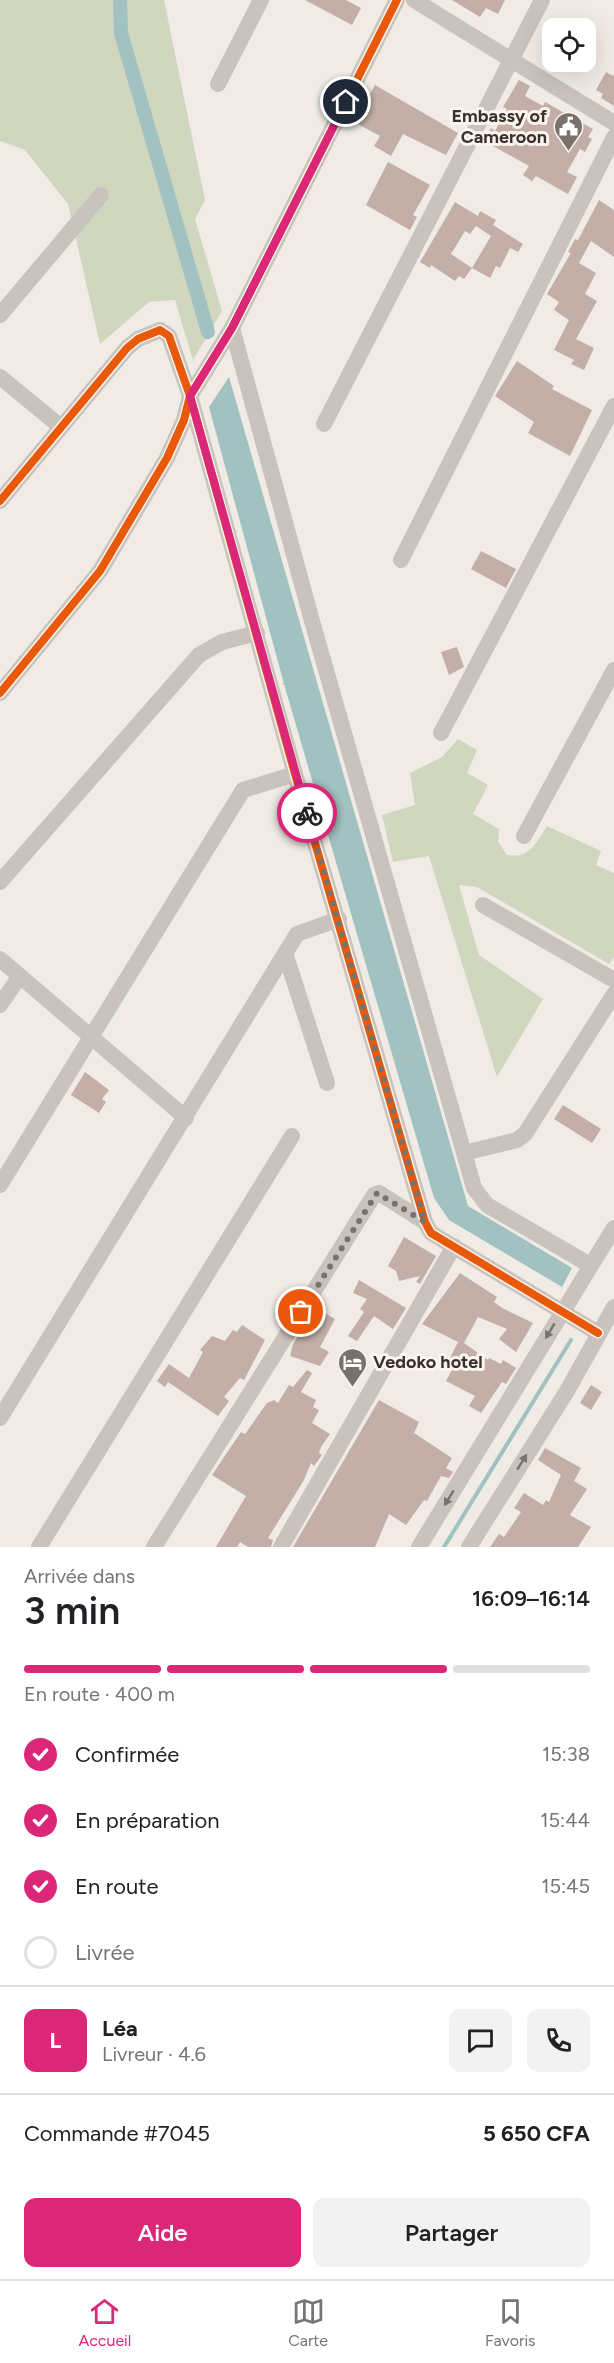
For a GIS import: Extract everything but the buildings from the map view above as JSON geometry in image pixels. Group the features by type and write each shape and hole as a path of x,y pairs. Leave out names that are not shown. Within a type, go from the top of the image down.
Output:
{"street":[{"path":"218,84 261,0"},
{"path":"0,693 100,571 167,458 184,420 190,396 232,328 397,0"},
{"path":"414,0 614,123"},
{"path":"324,424 542,0"},
{"path":"400,560 614,137"},
{"path":"0,315 100,195"},
{"path":"232,328 312,621 474,1188 487,1205 590,1265"},
{"path":"0,501 127,348 150,332 160,330 169,336 190,396 295,774 425,1222 431,1233 598,1333"},
{"path":"0,377 61,427"},
{"path":"441,733 614,406"},
{"path":"0,882 199,655 222,642 256,633"},
{"path":"524,836 613,675"},
{"path":"0,1185 243,790 295,774"},
{"path":"483,904 614,980"},
{"path":"0,1418 297,934 339,920"},
{"path":"285,953 327,1083"},
{"path":"0,959 186,1118"},
{"path":"0,1005 20,976"},
{"path":"464,1153 517,1140 525,1134 614,994"},
{"path":"39,1547 292,1136"},
{"path":"154,1547 374,1195 379,1193 425,1222"},
{"path":"420,1547 590,1265 608,1252 614,1228"},
{"path":"281,1547 454,1246"},
{"path":"469,1547 567,1391 614,1307"}],"path":[{"path":"284,684 313,676"},
{"path":"393,1061 424,1053"}],"green space":[{"path":"0,0 164,0 205,200 195,219 222,311 193,360 175,300 149,302 100,344 68,204 25,150 0,141"},
{"path":"458,739 477,750 467,773 488,785 473,814 499,829 498,842 507,855 515,856 527,852 536,844 547,826 601,851 596,865 614,873 614,957 609,964 477,887 459,885 479,955 543,999 497,1077 429,856 393,862 382,815 415,805 410,773 442,757"}],"water":[{"path":"229,377 468,1206 572,1268 562,1287 449,1220 434,1198 284,684 209,407"}],"waterway":[{"path":"120,0 121,33 208,332"},
{"path":"444,1547 571,1340"}],"cycle path":[{"path":"0,693 100,571 167,458 184,420 190,396 232,328 397,0"},
{"path":"0,501 127,348 138,339 160,330 169,336 190,396 295,774 425,1222 431,1233 598,1333"}],"way so far":[{"path":"301,1312 374,1195 379,1193 425,1222 307,813"}],"place":[{"name":"Embassy of Cameroon","path":"568,152"},
{"name":"Vedoko hotel","path":"352,1388"}],"route":[{"path":"307,813 190,396 232,328 346,102"}]}
